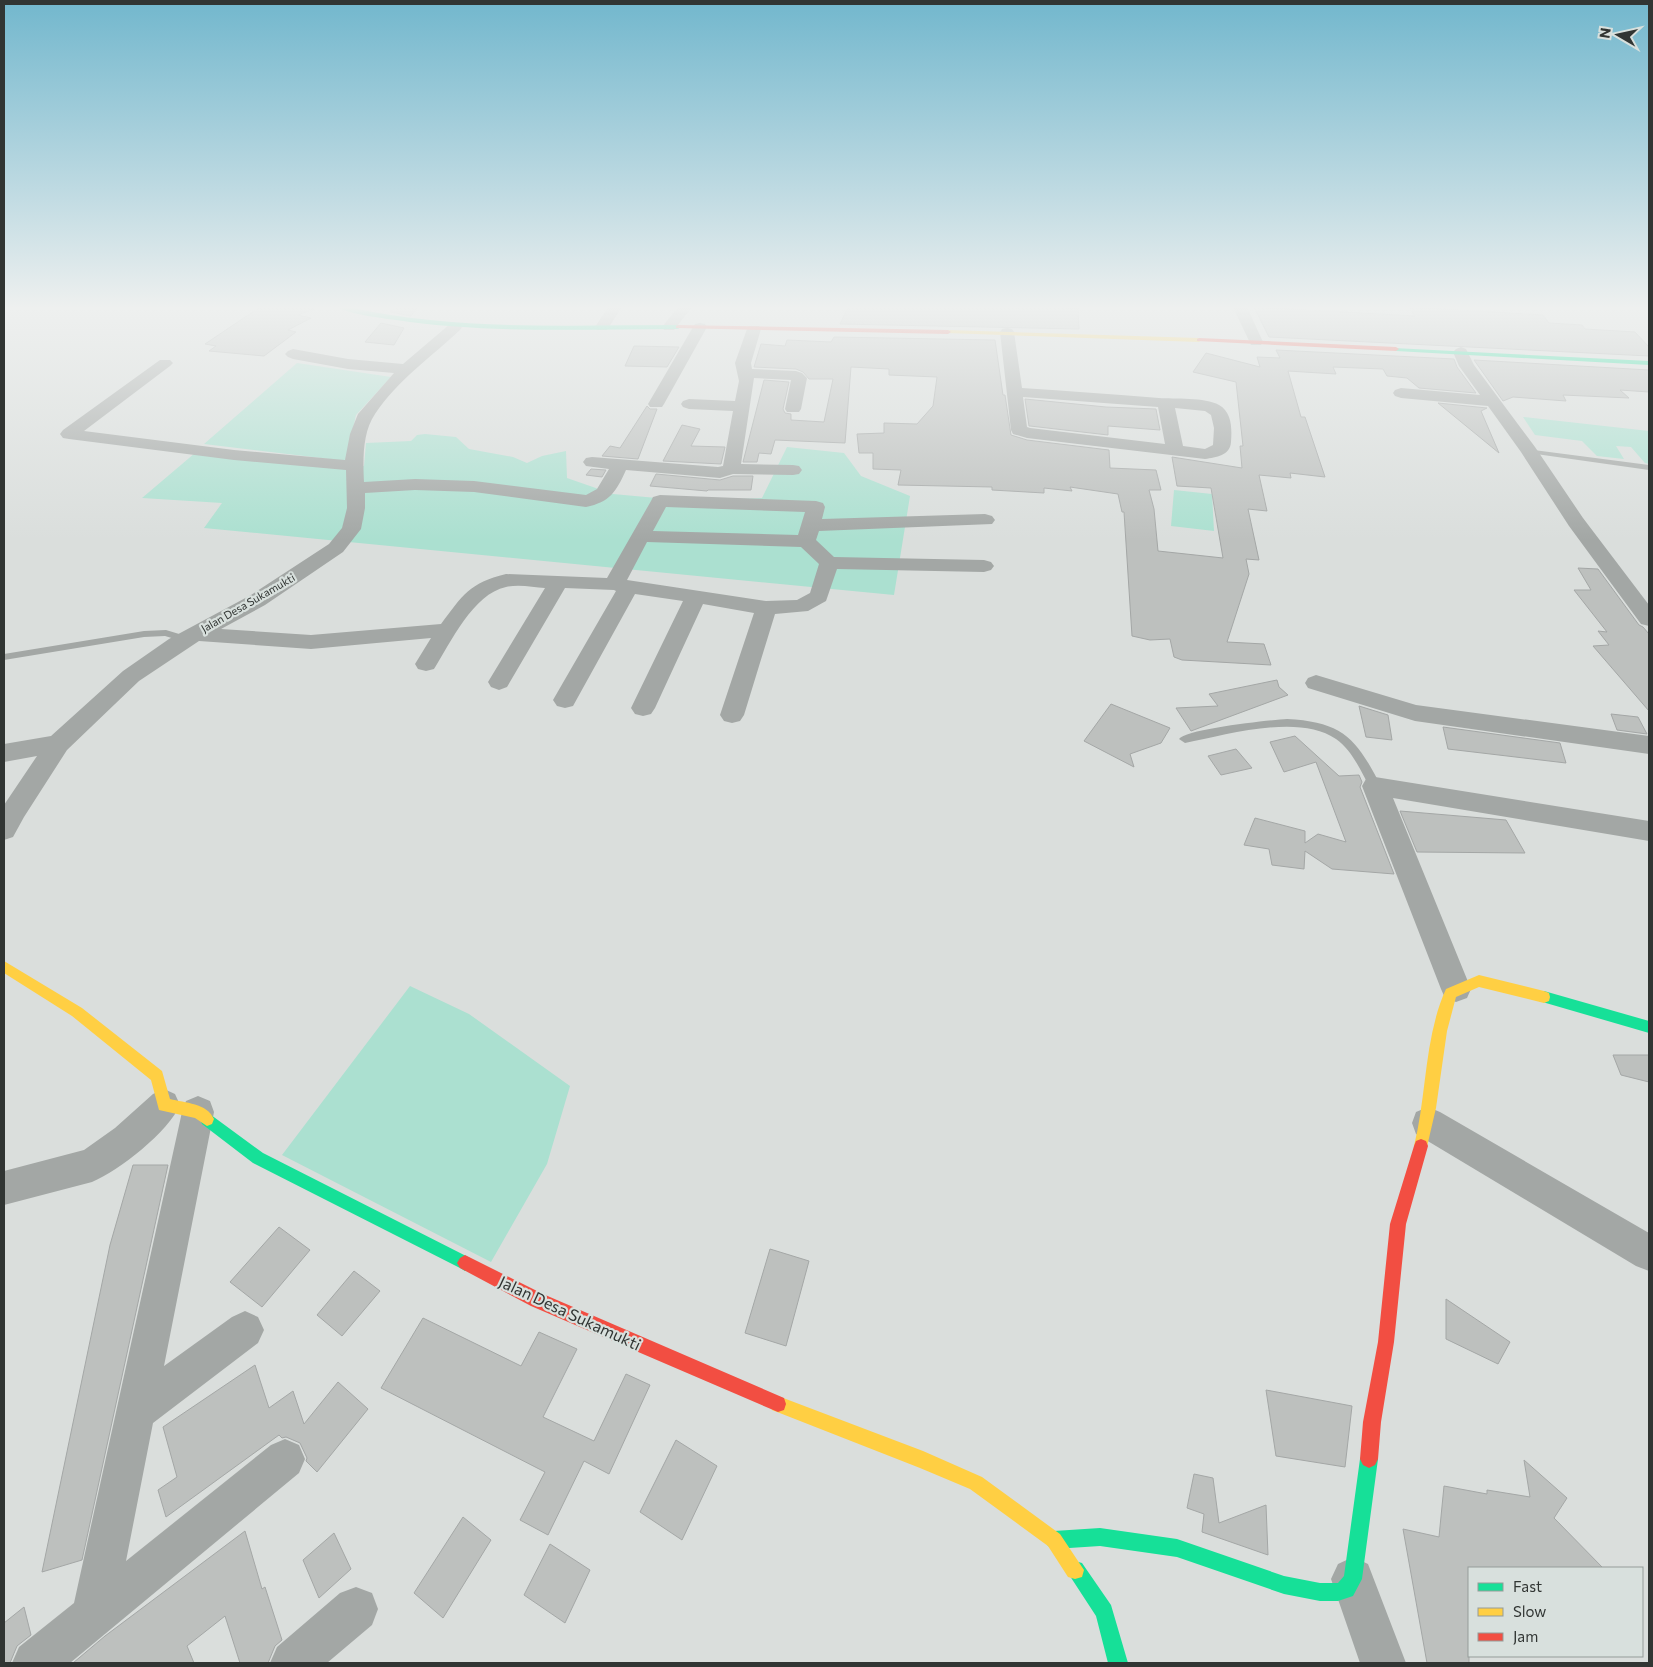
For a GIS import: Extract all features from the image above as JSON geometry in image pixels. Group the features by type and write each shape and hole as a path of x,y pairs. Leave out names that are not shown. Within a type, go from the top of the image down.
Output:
{"main road":[{"path":"4,966 77,1012 157,1076 181,1108"},
{"path":"1054,1540 1100,1537 1177,1548 1284,1585 1320,1592 1338,1592 1346,1589 1353,1579 1366,1492 1372,1422 1386,1342 1398,1224 1428,1123 1434,1058 1443,1012 1451,993 1456,989 1479,981 1550,998 1649,1027"},
{"name":"Jalan Desa Sukamukti","path":"181,1108 258,1158 537,1300 758,1396 923,1460 976,1483 1054,1540 1104,1612 1118,1663"}],"street":[{"path":"136,385 69,434 234,455 355,466"},
{"name":"Jalan Desa Sukamukti","path":"4,830 13,812 58,744 131,676 190,637 258,600 336,548 351,529 356,508 355,466 359,434 366,414 392,385"},
{"path":"656,404 667,385"},
{"path":"731,469 746,385"},
{"path":"793,409 798,385"},
{"path":"1014,385 1018,426 1022,431 1205,454 1216,452 1222,446 1221,417 1212,407 1015,392"},
{"path":"1481,385 1529,451 1551,486 1649,619"},
{"path":"1401,393 1492,401"},
{"path":"689,404 737,406 744,402"},
{"path":"1165,402 1175,451"},
{"path":"592,462 720,473 731,469 792,470"},
{"path":"356,488 407,484 443,484 513,490 586,501 596,500 603,496 621,464"},
{"path":"565,700 621,585 641,536 660,501 816,507 808,533"},
{"path":"641,536 808,533 985,520"},
{"path":"808,533 829,563"},
{"path":"829,563 984,566"},
{"path":"426,664 447,630 474,595 488,586 506,580 621,585 766,608 801,606 819,596 829,563"},
{"path":"499,682 559,581"},
{"path":"643,708 696,597"},
{"path":"732,715 766,608"},
{"path":"190,637 310,642 447,630"},
{"path":"1316,683 1415,713 1649,745"},
{"path":"4,753 58,744"},
{"path":"1375,786 1649,831"},
{"path":"1375,786 1456,989"},
{"path":"4,1188 92,1165 127,1140 181,1108"},
{"path":"93,1616 136,1411 181,1108"},
{"path":"1428,1123 1649,1253"},
{"path":"136,1411 245,1330"},
{"path":"35,1663 285,1459"},
{"path":"1353,1579 1383,1663"},
{"path":"293,1663 356,1609"}],"lane":[{"path":"1529,451 1649,468"},
{"path":"4,657 144,634 166,633 190,637"},
{"path":"1185,739 1287,722 1326,728 1339,736 1360,756 1375,786"}],"green space":[{"path":"272,385 384,385 356,415 346,461 204,444"},
{"path":"1523,417 1649,431 1649,464 1645,463 1631,447 1616,446 1624,459 1597,456 1582,441 1535,435"},
{"path":"417,435 456,437 469,449 513,457 527,463 542,456 566,451 567,478 613,494 690,501 762,498 787,447 844,453 861,476 910,496 894,595 204,528 222,503 142,498 195,453 342,469 364,466 366,443 411,441"},
{"path":"1174,490 1212,494 1214,531 1171,526"},
{"path":"410,986 469,1014 570,1086 547,1164 491,1262 282,1155"}],"building":[{"path":"763,385 788,385 783,409 785,413 791,414 791,420 824,422 832,385 850,385 845,443 775,440 771,454 759,453 757,462 743,462"},
{"path":"936,385 1002,385 1003,395 1005,395 1011,435 1027,440 1109,450 1110,468 1156,470 1161,490 1149,490 1154,509 1158,551 1223,558 1211,488 1177,486 1172,457 1242,468 1240,446 1243,446 1236,385 1292,385 1301,417 1305,417 1325,477 1290,473 1291,478 1259,475 1267,511 1248,509 1259,560 1246,559 1249,574 1227,642 1264,644 1271,665 1182,660 1174,657 1170,639 1150,640 1132,636 1124,512 1122,512 1118,494 1070,487 1072,491 1044,488 1044,493 992,490 992,487 898,485 901,470 873,469 873,453 859,453 857,434 884,433 884,423 917,424 933,406"},
{"path":"1415,385 1470,385 1476,393 1419,388"},
{"path":"1492,385 1649,385 1649,392 1620,390 1629,398 1563,395 1566,401 1513,397 1503,401"},
{"path":"1025,399 1106,407 1156,409 1160,430 1108,426 1108,435 1029,426"},
{"path":"1438,403 1487,408 1481,411 1499,453"},
{"path":"647,406 650,409 657,409 638,459 602,456 610,446 620,448"},
{"path":"682,425 700,429 691,446 725,447 721,464 663,461"},
{"path":"591,469 606,470 602,477 586,475"},
{"path":"656,474 720,480 733,476 753,476 751,490 707,491 650,486"},
{"path":"1578,568 1598,569 1639,625 1649,634 1649,711 1593,646 1609,645 1598,631 1607,632 1574,590 1591,590"},
{"path":"1277,680 1279,687 1288,695 1191,731 1176,708 1218,706 1209,694"},
{"path":"1111,704 1170,728 1161,743 1130,754 1134,767 1084,741"},
{"path":"1359,706 1388,715 1392,740 1366,737"},
{"path":"1611,714 1638,717 1647,734 1617,730"},
{"path":"1443,727 1560,743 1566,763 1448,749"},
{"path":"1295,736 1339,776 1359,775 1362,782 1360,787 1394,874 1332,869 1305,851 1304,869 1272,865 1269,849 1244,845 1255,818 1305,831 1305,843 1318,834 1346,842 1316,762 1284,772 1270,742"},
{"path":"1236,749 1252,768 1221,775 1208,756"},
{"path":"1400,811 1506,820 1525,853 1417,852"},
{"path":"1613,1055 1649,1055 1649,1082 1621,1075"},
{"path":"133,1165 168,1165 82,1560 42,1572 110,1245"},
{"path":"279,1227 310,1250 262,1307 230,1282"},
{"path":"770,1249 809,1261 786,1346 745,1333"},
{"path":"354,1271 380,1291 342,1336 317,1315"},
{"path":"1446,1299 1510,1342 1498,1364 1446,1339"},
{"path":"423,1318 521,1366 539,1332 577,1349 543,1417 594,1441 626,1374 650,1385 609,1474 584,1461 548,1535 520,1520 545,1472 381,1388"},
{"path":"255,1365 269,1408 293,1391 304,1424 338,1382 368,1409 317,1472 306,1461 307,1458 300,1443 286,1437 282,1438 279,1435 166,1517 158,1490 177,1477 163,1427"},
{"path":"1266,1390 1352,1406 1345,1467 1276,1456"},
{"path":"676,1440 717,1466 682,1540 640,1512"},
{"path":"1524,1460 1567,1498 1554,1518 1602,1567 1468,1567 1469,1663 1427,1663 1403,1529 1439,1537 1444,1486 1487,1494 1487,1490 1530,1497"},
{"path":"1194,1474 1213,1478 1219,1523 1266,1505 1268,1555 1202,1532 1204,1514 1187,1508"},
{"path":"463,1517 491,1540 443,1618 414,1593"},
{"path":"245,1531 262,1589 265,1587 282,1640 275,1646 268,1663 240,1663 225,1616 187,1646 194,1663 73,1663 105,1636"},
{"path":"334,1533 351,1569 319,1598 303,1560"},
{"path":"550,1544 590,1570 565,1623 524,1595"},
{"path":"24,1607 31,1635 17,1646 10,1663 4,1663 4,1623"}],"traffic: fast":[{"path":"1544,997 1649,1027"},
{"path":"207,1119 258,1158 465,1263"},
{"path":"1054,1540 1100,1537 1177,1548 1284,1585 1320,1592 1338,1592 1346,1589 1353,1579 1369,1459"},
{"path":"1075,1570 1104,1612 1118,1663"}],"traffic: slow":[{"path":"4,966 77,1012 157,1076 164,1105 198,1112 207,1119"},
{"path":"1421,1146 1426,1127 1440,1031 1451,993 1479,981 1544,997"},
{"path":"778,1404 923,1460 976,1483 1054,1540 1075,1570"}],"traffic: jam":[{"path":"1369,1459 1372,1422 1386,1342 1398,1224 1421,1146"},
{"path":"465,1263 537,1300 778,1404"}]}
